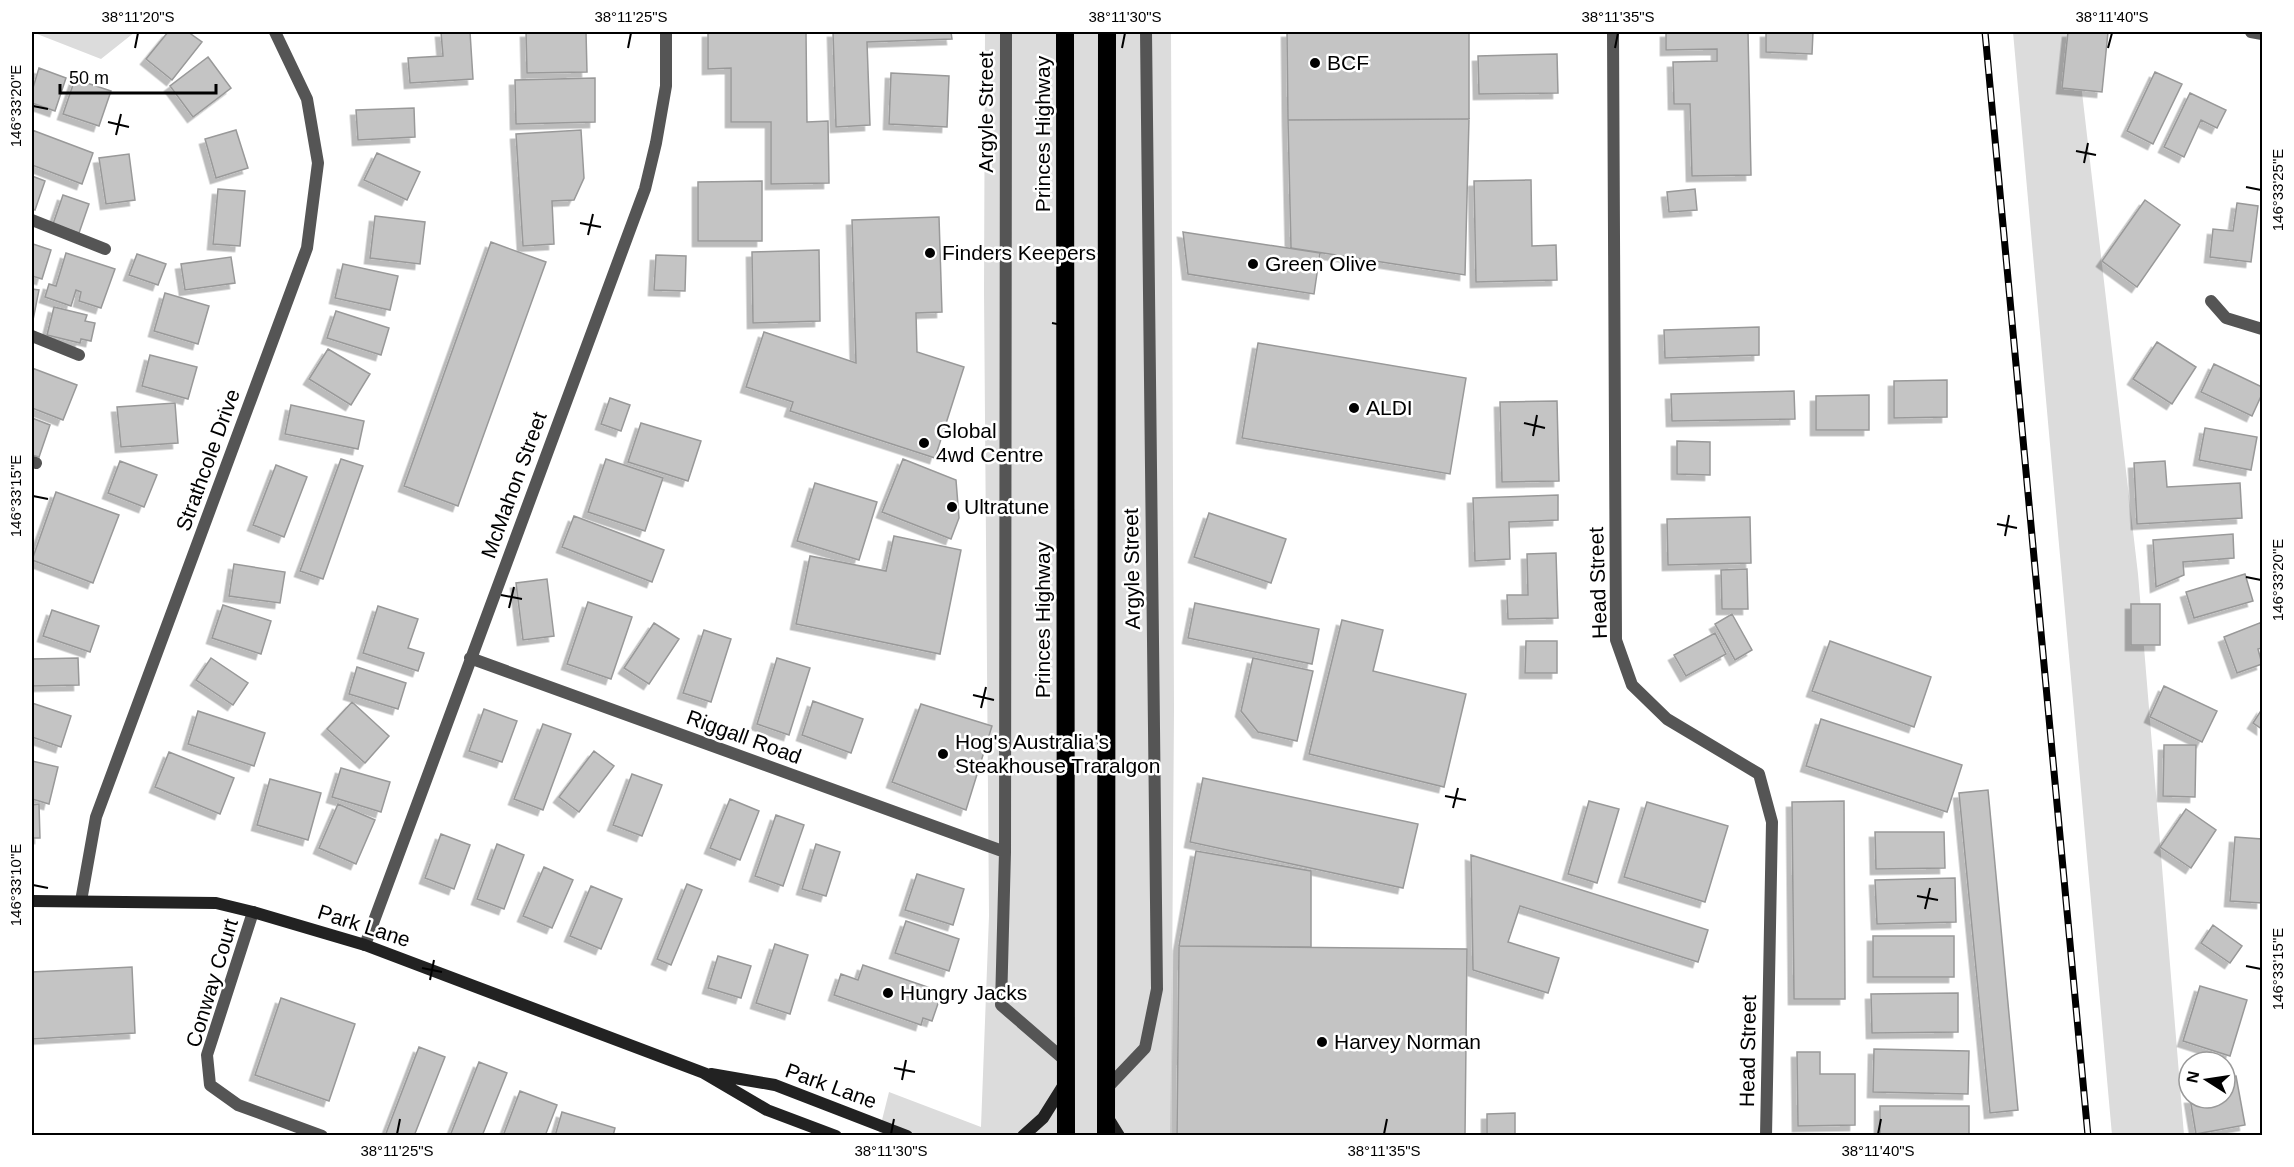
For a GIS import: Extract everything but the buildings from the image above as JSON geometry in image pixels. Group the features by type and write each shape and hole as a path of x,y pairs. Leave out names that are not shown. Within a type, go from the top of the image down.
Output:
{"highway":[{"name":"Princes Highway","path":"1065,32 1066,1136"},
{"path":"1106,1136 1107,32"}],"street":[{"name":"Strathcole Drive","path":"81,901 96,817 307,248 318,163 307,99 275,32"},
{"name":"McMahon Street","path":"366,945 645,189 666,86 666,32"},
{"name":"Argyle Street","path":"1006,32 1005,852 1001,1005 1067,1071"},
{"name":"Argyle Street","path":"1105,1089 1145,1048 1157,989 1146,32"},
{"name":"Head Street","path":"1613,32 1616,640 1632,686 1668,719 1759,774 1772,822 1766,1136"},
{"path":"2251,32 2262,34"},
{"path":"32,220 105,249"},
{"path":"2211,301 2226,318 2262,329"},
{"path":"32,336 79,355"},
{"name":"Riggall Road","path":"470,658 1005,852"},
{"name":"Park Lane","path":"32,901 216,903 254,912 366,945 704,1073 767,1110 836,1136"},
{"name":"Conway Court","path":"254,912 207,1055 210,1085 238,1105 322,1136"},
{"path":"1023,1136 1043,1118 1067,1071"},
{"name":"Park Lane","path":"704,1073 775,1085 907,1136"},
{"path":"1105,1114 1119,1136"}],"shaded area":[{"path":"32,32 135,32 101,59"},
{"path":"985,32 1171,32 1174,709 1171,1135 878,1136 889,1092 981,1127 989,916 984,292"},
{"path":"2013,32 2075,32 2138,574 2177,1050 2177,1110 2182,1110 2184,1135 2112,1135"}],"railway":[{"path":"1985,32 2088,1136"}],"place":[{"name":"BCF","path":"1315,63"},
{"name":"Finders Keepers","path":"930,253"},
{"name":"Green Olive","path":"1253,264"},
{"name":"ALDI","path":"1354,408"},
{"name":"Global 4wd Centre","path":"924,443"},
{"name":"Ultratune","path":"952,507"},
{"name":"Hog's Australia's Steakhouse Traralgon","path":"943,754"},
{"name":"Hungry Jacks","path":"888,993"},
{"name":"Harvey Norman","path":"1322,1042"}]}
